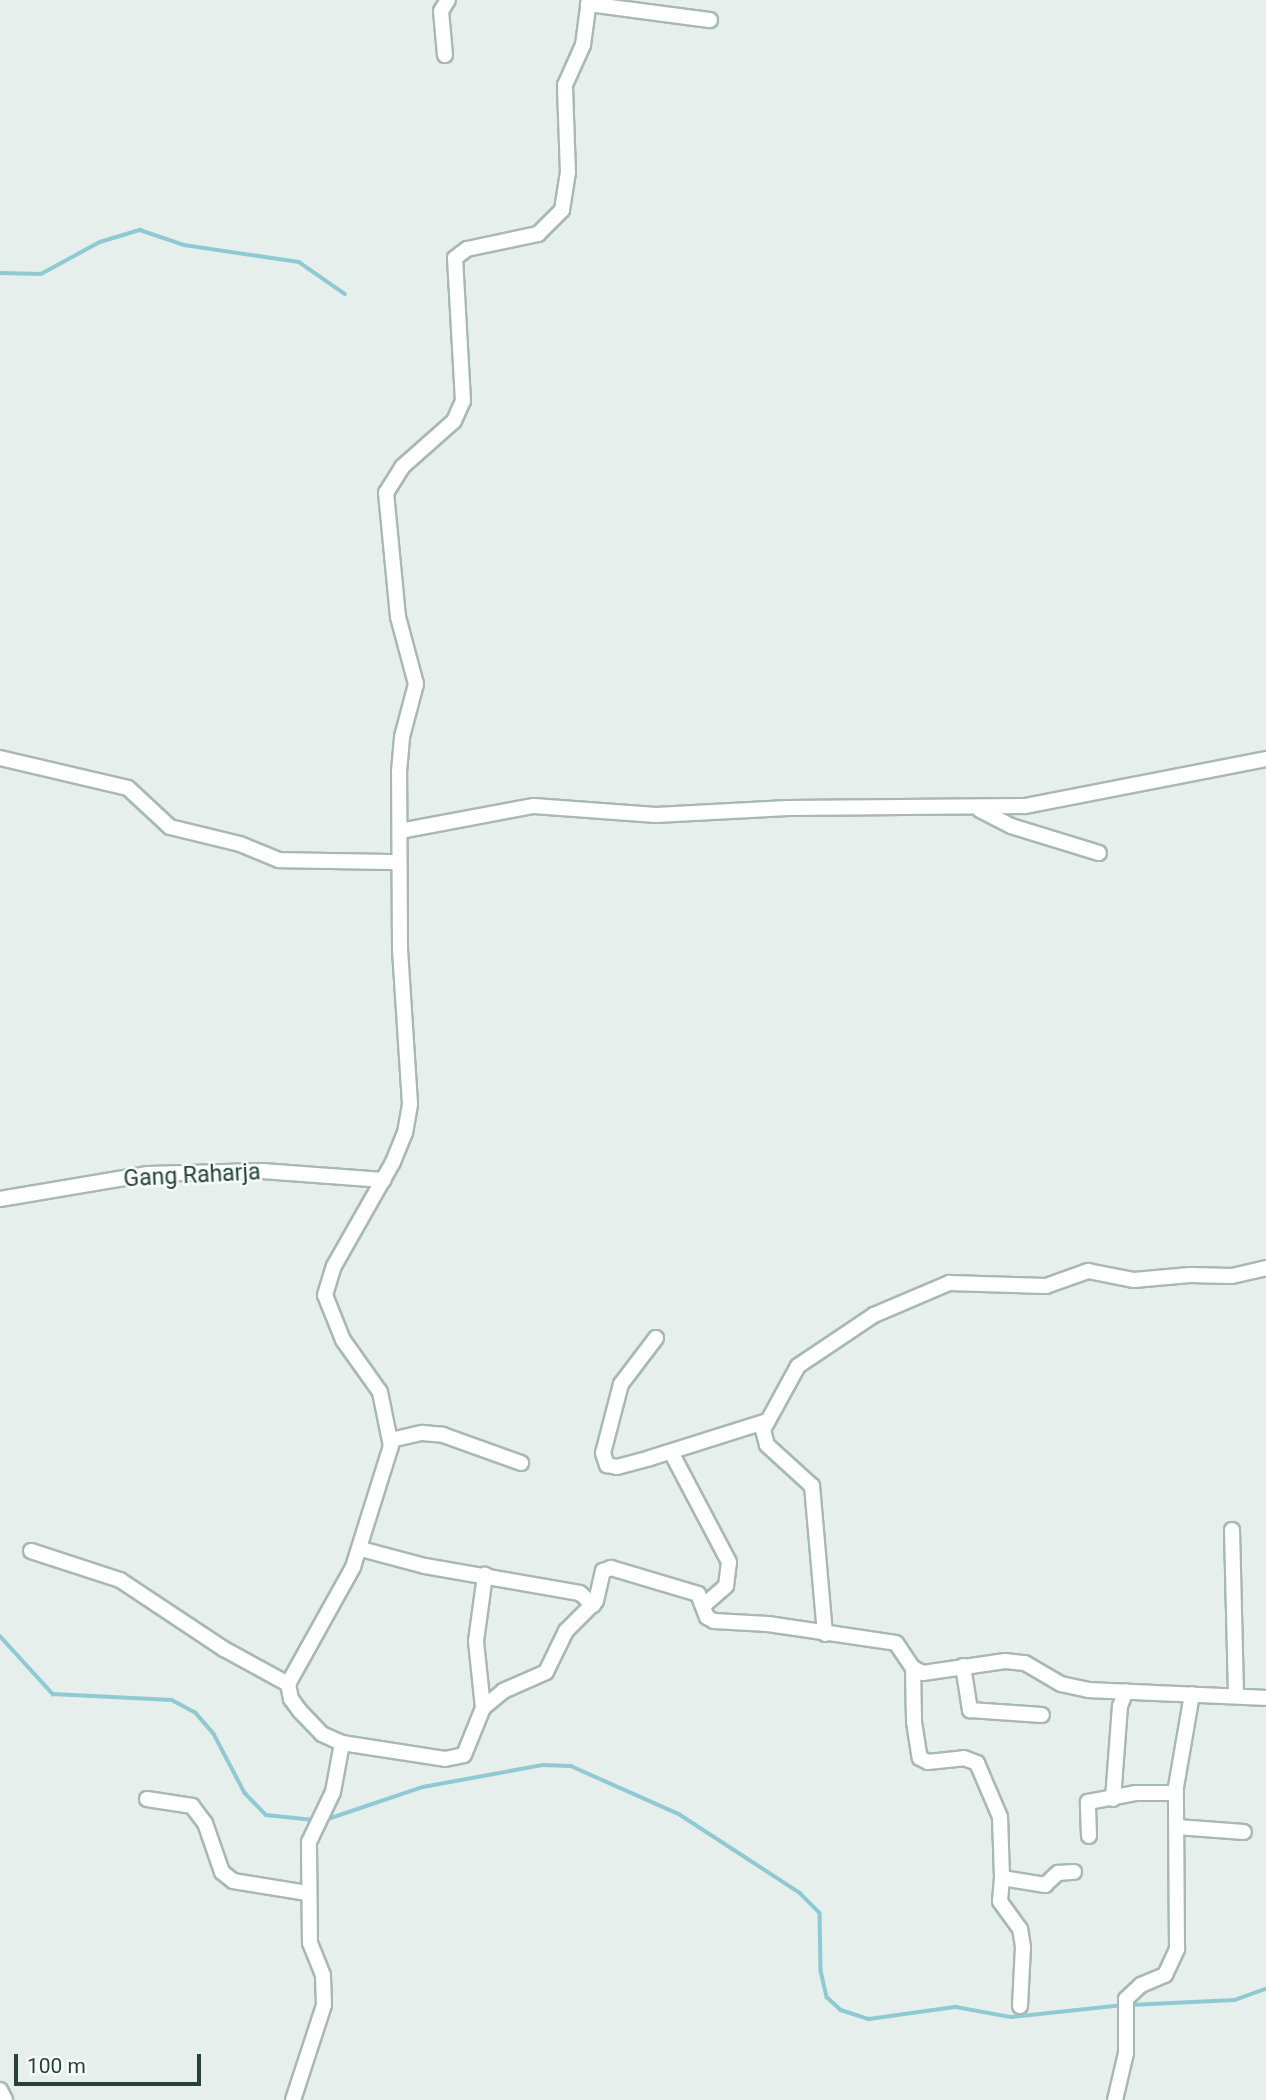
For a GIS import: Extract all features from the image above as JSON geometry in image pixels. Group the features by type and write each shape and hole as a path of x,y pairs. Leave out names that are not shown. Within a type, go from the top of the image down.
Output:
{"street":[{"path":"445,55 442,11 448,0"},
{"path":"485,1575 476,1641 483,1707 470,1748 458,1758 342,1743 322,1734 291,1699 289,1684 360,1549 391,1440 380,1392 343,1340 325,1296 334,1266 384,1180 405,1133 410,1104 398,862 401,737 416,684 398,617 386,494 402,467 454,421 463,401 455,258 467,249 538,234 562,210 568,173 565,85 583,45 588,2 710,20"},
{"path":"0,758 128,788 170,827 240,844 279,860 398,862"},
{"path":"400,831 534,806 656,815 789,808 979,809 1063,801 1266,759"},
{"path":"979,809 1011,826 1099,853"},
{"name":"Gang Raharja","path":"0,1199 148,1174 262,1171 384,1180"},
{"path":"825,1634 812,1486 767,1445 764,1422 798,1366 874,1315 942,1285 973,1281 1046,1286 1097,1270 1134,1280 1190,1275 1220,1277 1266,1268"},
{"path":"656,1338 621,1384 603,1458 617,1467 764,1422"},
{"path":"391,1440 422,1433 443,1435 521,1463"},
{"path":"671,1452 729,1562 726,1586 705,1604"},
{"path":"1232,1530 1236,1696"},
{"path":"360,1549 425,1566 580,1593 593,1605"},
{"path":"31,1551 120,1580 224,1649 289,1684"},
{"path":"483,1707 503,1691 541,1676 566,1631 593,1605 603,1571 611,1568 692,1591 705,1604 707,1617 714,1621 768,1624 896,1643 913,1668 923,1673 963,1666 1026,1663 1062,1684 1126,1691 1266,1698"},
{"path":"963,1666 970,1710 1042,1715"},
{"path":"913,1668 914,1722 920,1758 928,1762 964,1758 977,1763 1000,1817 1000,1901 1013,1916 1021,1938 1020,2006"},
{"path":"1113,1799 1120,1706 1126,1691"},
{"path":"1115,2100 1126,2053 1126,1999 1136,1988 1166,1975 1177,1949 1173,1889 1177,1827 1175,1793 1192,1694"},
{"path":"293,2100 324,2005 323,1975 310,1943 307,1893 309,1842 333,1792 342,1743"},
{"path":"1089,1836 1086,1803 1135,1793 1175,1793"},
{"path":"146,1799 192,1806 205,1823 222,1872 233,1881 307,1893"},
{"path":"1177,1827 1244,1832"},
{"path":"1002,1878 1045,1885 1058,1874 1074,1872"},
{"path":"0,2090 5,2100"}],"waterway":[{"path":"0,273 41,274 100,242 140,230 184,245 299,262 345,294"},
{"path":"0,1636 53,1694 172,1700 195,1712 214,1734 245,1793 266,1815 314,1820"},
{"path":"325,1820 423,1787 543,1765 571,1766 679,1814 800,1893 820,1913 821,1971 827,1997 841,2010 869,2019 956,2007 1011,2017 1123,2005"},
{"path":"1130,2005 1235,2000 1266,1989"}]}
